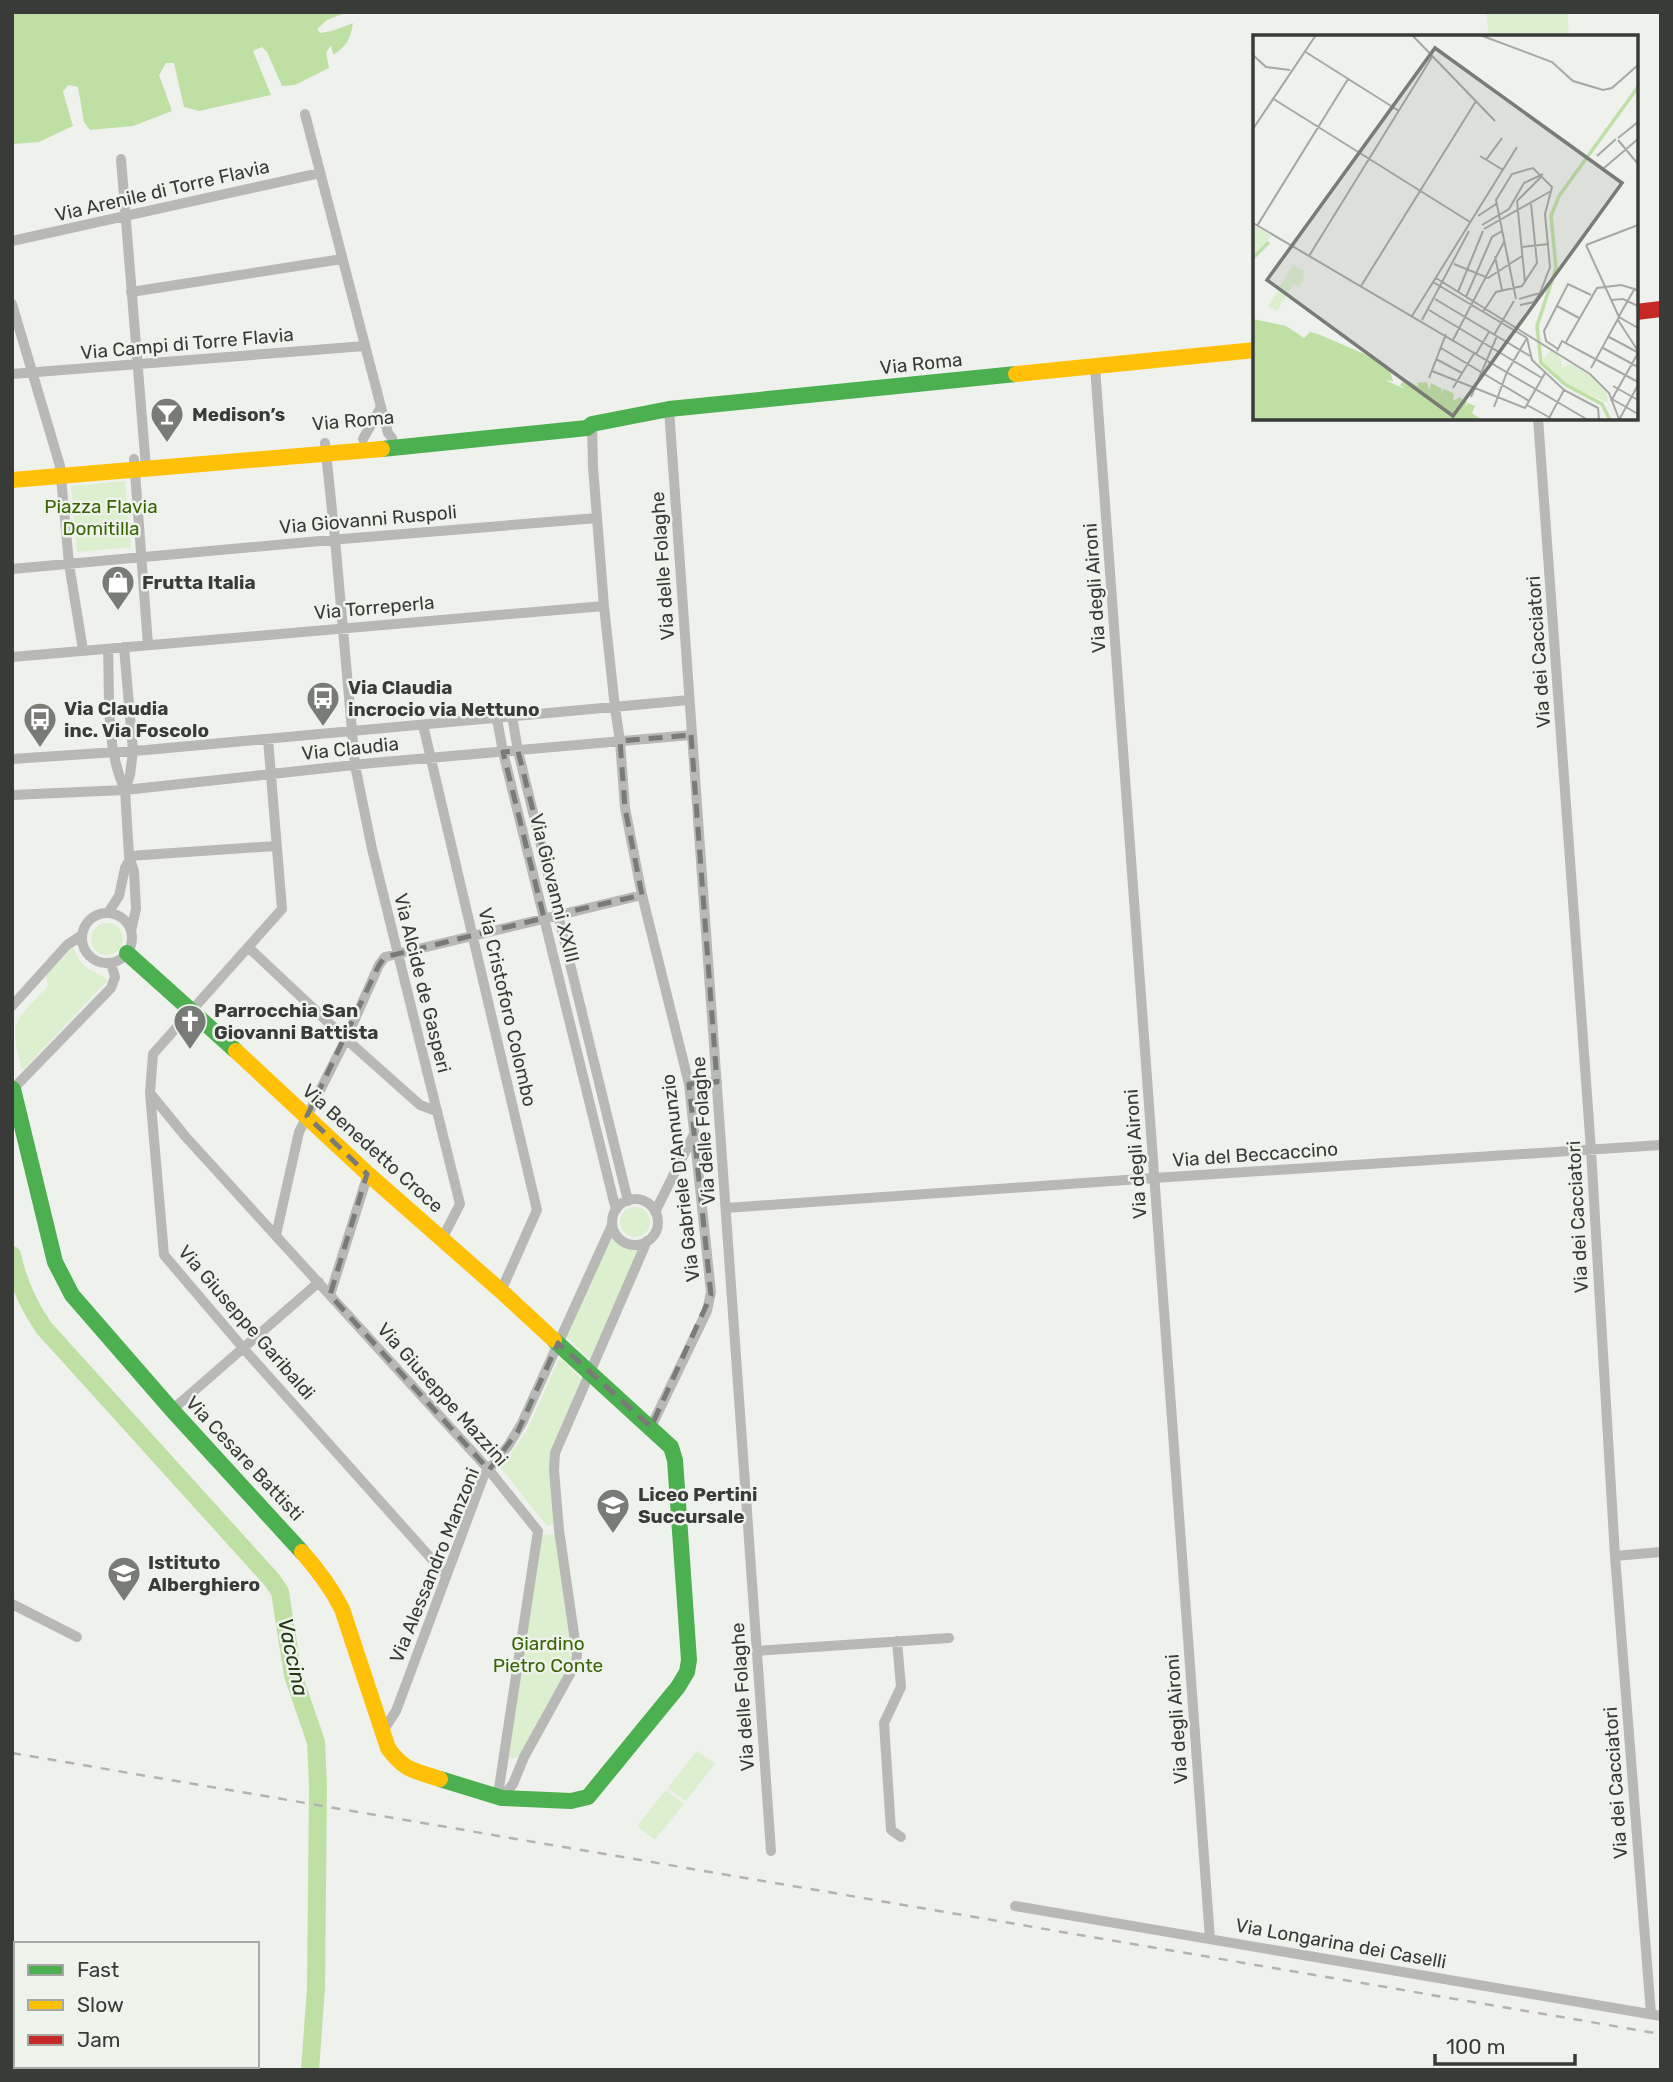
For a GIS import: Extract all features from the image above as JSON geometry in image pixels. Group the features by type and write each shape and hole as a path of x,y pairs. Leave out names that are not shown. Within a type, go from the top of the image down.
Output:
{"street":[{"path":"305,114 381,407 393,442"},
{"path":"121,159 139,365 142,557 148,645"},
{"name":"Via Arenile di Torre Flavia","path":"12,241 320,173"},
{"path":"131,292 342,260"},
{"path":"12,304 60,471 69,564 83,650 12,657"},
{"path":"1638,312 1661,309"},
{"name":"Via Campi di Torre Flavia","path":"12,374 365,346"},
{"name":"Via Roma","path":"12,480 60,471 393,442 587,419 592,424 669,409 1253,350"},
{"name":"Via degli Aironi","path":"1095,367 1210,1939"},
{"path":"363,439 381,407"},
{"name":"Via delle Folaghe","path":"669,409 771,1851"},
{"name":"Via dei Cacciatori","path":"1538,420 1591,1150 1615,1556 1656,2015"},
{"name":"Via Gabriele D'Annunzio","path":"592,424 604,606 625,808 642,895 689,1084 710,1299 706,1314 651,1427"},
{"name":"Via Roma","path":"325,448 363,439 393,442"},
{"name":"Via Alcide de Gasperi","path":"325,448 355,765 397,954 460,1204 442,1239"},
{"name":"Via Roma","path":"12,470 60,471"},
{"name":"Via Giovanni Ruspoli","path":"142,557 597,518"},
{"path":"12,569 142,557"},
{"name":"Via Torreperla","path":"83,650 604,606"},
{"path":"124,647 133,751 125,790 129,858 134,871 136,909 131,946 123,958 111,963 96,961 89,957 85,950 82,935 84,928 94,917 108,914 122,919 131,931"},
{"path":"108,649 112,752 125,790"},
{"name":"Via Claudia","path":"12,759 133,751 689,700"},
{"name":"Via Giovanni XXIII","path":"512,716 518,751 628,1200"},
{"name":"Via Giovanni XXIII","path":"497,719 615,1210"},
{"name":"Via Cristoforo Colombo","path":"423,725 537,1210 502,1291"},
{"name":"Via Claudia","path":"12,795 125,790 355,765 691,736"},
{"name":"Via Giuseppe Garibaldi","path":"268,739 282,908 153,1054 150,1093 164,1255 244,1349 446,1575"},
{"name":"Via Claudia","path":"12,767 36,756"},
{"path":"129,858 276,846"},
{"path":"108,914 119,896 129,858"},
{"path":"276,1234 299,1132 385,957 642,895"},
{"path":"12,1006 67,945 82,935"},
{"path":"248,947 420,1105 436,1111"},
{"name":"Via Benedetto Croce","path":"127,953 368,1174 651,1427"},
{"path":"13,1087 111,988 115,980 111,963"},
{"path":"580,1066 594,1063"},
{"path":"689,1084 717,1082"},
{"name":"Via Cesare Battisti","path":"13,1087 55,1262 63,1280 72,1295 172,1410 309,1559 329,1585 342,1609 390,1753 403,1766 502,1798 571,1801 588,1797 678,1687 687,1672 689,1660 675,1460 671,1447 651,1427"},
{"name":"Via Giuseppe Mazzini","path":"150,1093 489,1470 538,1531"},
{"path":"655,1212 694,1135"},
{"name":"Via del Beccaccino","path":"726,1208 1661,1145"},
{"path":"330,1295 368,1174"},
{"path":"502,1798 513,1784 524,1757 576,1663 559,1530 555,1453 647,1241 656,1231 657,1219 652,1207 640,1200 628,1200 615,1210 612,1225 625,1243 633,1245 647,1241"},
{"name":"Via Alessandro Manzoni","path":"383,1731 396,1711 484,1475 518,1431 612,1225"},
{"path":"172,1410 319,1282"},
{"path":"502,1798 499,1788 538,1531 559,1530"},
{"path":"1615,1556 1661,1552"},
{"path":"12,1604 77,1637"},
{"path":"756,1651 949,1638"},
{"path":"897,1641 901,1686 884,1723 891,1830 901,1837"},
{"name":"Via Longarina dei Caselli","path":"1015,1906 1656,2015"}],"highlighted area":[{"path":"691,735 717,1082 689,1084 711,1295 651,1427 558,1343 518,1431 489,1470 330,1295 367,1174 307,1116 379,965 385,957 544,918 503,752 518,751 559,914 642,895 625,808 620,741"}],"green space":[{"path":"1486,12 1567,12 1569,35 1489,35"},
{"name":"Piazza Flavia Domitilla","path":"125,481 131,547 77,552 71,486"},
{"path":"107,923 118,928 123,939 118,950 107,955 96,950 91,939 96,928"},
{"path":"73,947 82,964 107,981 22,1071 16,1041 17,1023 48,986 46,976"},
{"path":"635,1207 646,1211 650,1222 646,1233 635,1237 624,1233 620,1222 624,1211"},
{"path":"612,1237 624,1247 639,1248 591,1360 566,1337"},
{"path":"560,1357 581,1379 551,1450 554,1524 547,1526 501,1468 527,1430"},
{"name":"Giardino Pietro Conte","path":"556,1534 572,1660 519,1756 513,1759 508,1756 541,1535"},
{"path":"697,1751 715,1764 686,1801 668,1788"},
{"path":"666,1790 684,1804 655,1840 637,1826"}],"shaded area":[{"path":"12,12 347,12 327,20 317,29 320,33 353,23 350,37 343,47 333,54 331,45 326,53 329,68 295,85 282,86 267,52 262,47 253,51 271,95 199,111 184,107 174,63 166,63 159,75 172,111 133,126 90,130 84,122 78,87 68,85 63,92 73,126 39,142 12,144"}],"waterway":[{"name":"Vaccina","path":"12,1255 24,1293 44,1328 280,1592 293,1675 316,1742 316,1988 310,2070"}],"railway":[{"path":"12,1753 1661,2034"}],"traffic: fast":[{"path":"382,449 587,428 592,424 669,409 1016,374"},
{"path":"127,953 236,1051"},
{"path":"13,1089 55,1262 72,1295 172,1410 302,1552"},
{"path":"440,1779 502,1798 571,1801 588,1797 678,1687 687,1672 689,1660 675,1460 671,1447 554,1340"}],"traffic: slow":[{"path":"1016,374 1253,350"},
{"path":"12,480 382,449"},
{"path":"236,1051 368,1174 554,1340"},
{"path":"302,1552 324,1579 342,1609 388,1748 405,1766 440,1779"}],"traffic: jam":[{"path":"1638,312 1661,309"}],"place":[{"name":"Medison’s","path":"167,444"},
{"name":"Frutta Italia","path":"118,612"},
{"name":"Via Claudia incrocio via Nettuno","path":"323,728"},
{"name":"Via Claudia inc. Via Foscolo","path":"40,749"},
{"name":"Parrocchia San Giovanni Battista","path":"190,1051"},
{"name":"Liceo Pertini Succursale","path":"613,1535"},
{"name":"Istituto Alberghiero","path":"124,1603"}]}
